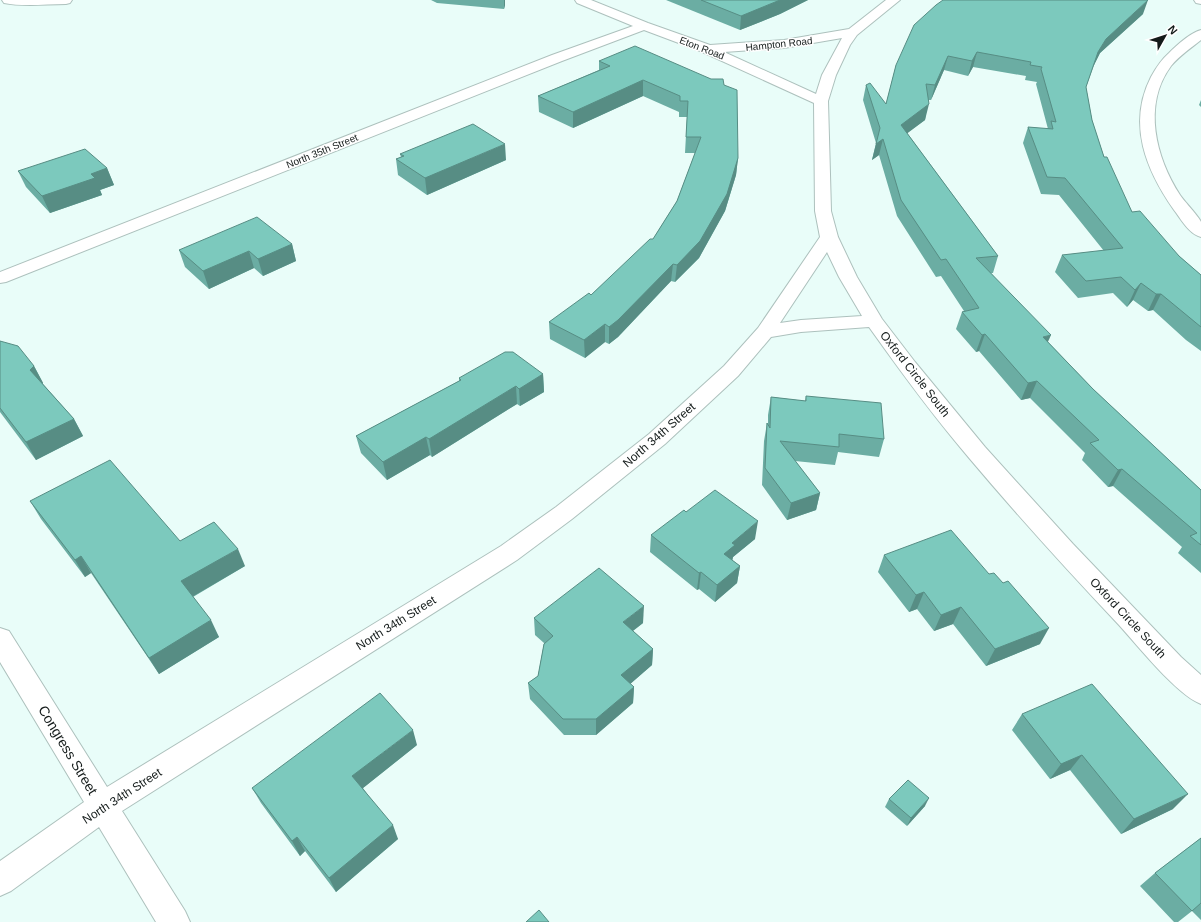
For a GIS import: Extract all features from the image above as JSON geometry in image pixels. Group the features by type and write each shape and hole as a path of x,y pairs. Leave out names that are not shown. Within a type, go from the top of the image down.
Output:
{"street":[{"path":"8,0 32,2 66,0"},
{"name":"Eton Road","path":"581,0 644,26 705,48 822,101"},
{"name":"Oxford Circle South","path":"894,0 853,32 844,44 835,63 822,101 823,211 829,237 848,277 874,321 908,367 983,459 1065,551 1172,665 1201,692"},
{"name":"North 35th Street","path":"0,278 542,64 644,26"},
{"name":"Hampton Road","path":"705,48 738,48 814,40 853,32"},
{"path":"1201,34 1178,51 1163,68 1153,86 1147,107 1147,130 1152,156 1165,184 1184,214 1201,232"},
{"name":"North 34th Street","path":"0,880 102,807 509,553 564,513 658,439 731,371 765,332 829,237"},
{"path":"765,332 801,326 874,321"},
{"name":"Congress Street","path":"0,639 174,922"}],"building":[{"path":"701,0 780,0 741,16"},
{"path":"943,0 1148,0 1106,39 1098,52 1086,87 1092,120 1104,157 1107,157 1132,212 1140,211 1179,256 1201,275 1201,327 1161,294 1156,294 1141,283 1135,290 1121,277 1086,281 1062,255 1123,248 1065,178 1047,177 1028,127 1053,129 1051,121 1056,122 1041,69 1042,67 1030,65 1031,62 977,52 972,61 948,56 935,85 926,84 929,104 901,125 998,256 976,258 1051,335 1043,337 1093,389 1201,490 1201,545 1190,536 1197,533 1122,469 1118,470 1090,443 1099,440 1037,381 1028,383 985,334 982,335 962,312 979,308 946,259 941,260 901,200 883,139 876,144 880,128 866,85 870,83 886,104 896,65 914,25"},
{"path":"635,46 711,79 723,79 724,85 737,90 738,158 727,194 700,241 677,265 673,264 618,320 609,327 605,324 584,340 549,322 589,293 591,295 650,239 653,239 677,201 701,137 686,137 688,101 680,101 680,96 643,80 573,112 538,96 610,66 599,61"},
{"path":"473,124 505,144 425,178 396,159 404,156 400,154"},
{"path":"85,149 107,168 91,174 95,178 42,196 18,171"},
{"path":"257,217 292,244 258,259 249,251 203,271 179,250"},
{"path":"0,341 18,346 34,366 30,370 74,419 26,442 0,408"},
{"path":"505,352 513,352 543,374 519,389 516,386 429,439 426,437 383,462 356,436 461,380 459,378"},
{"path":"806,396 881,403 884,439 839,434 839,447 780,441 820,493 791,503 765,468 767,423 770,428 771,397 806,401"},
{"path":"110,460 180,541 214,522 238,549 181,581 211,620 149,658 81,556 75,560 30,501"},
{"path":"715,490 758,521 732,543 735,545 724,554 740,566 717,585 701,572 699,573 651,535 684,510 686,512"},
{"path":"951,530 989,574 994,573 1003,583 1008,581 1049,628 995,649 961,607 941,615 924,592 916,595 884,555"},
{"path":"599,568 644,606 623,622 653,649 621,675 634,687 596,719 563,719 528,683 538,676 544,644 553,636 534,618"},
{"path":"1092,684 1188,794 1134,819 1082,755 1061,764 1022,714"},
{"path":"380,693 413,730 352,776 393,825 329,878 297,837 292,841 252,788"},
{"path":"908,780 929,798 911,818 889,799"},
{"path":"1201,838 1201,903 1192,911 1155,873"},
{"path":"539,910 549,922 526,922"}]}
